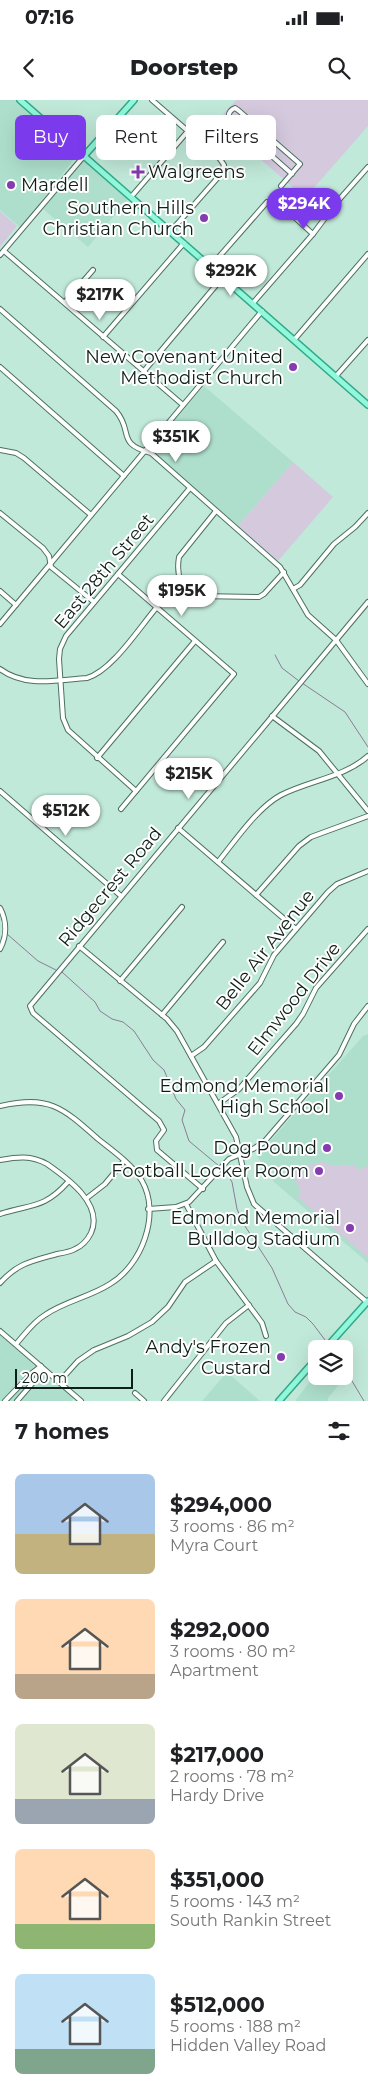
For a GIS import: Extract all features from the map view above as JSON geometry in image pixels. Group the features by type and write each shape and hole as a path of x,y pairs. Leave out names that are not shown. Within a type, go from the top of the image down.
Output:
{"main road":[{"path":"20,100 37,115"},
{"path":"86,154 134,100"},
{"path":"86,158 368,404"},
{"path":"333,1340 368,1302"},
{"path":"279,1401 308,1368"}],"street":[{"path":"152,100 186,129"},
{"path":"281,186 292,174 300,164 238,110 235,108 231,110 229,118 292,174"},
{"path":"131,197 186,133"},
{"path":"0,255 81,160"},
{"path":"171,231 224,168 221,160"},
{"path":"252,303 313,234 368,166"},
{"path":"211,266 267,202 270,201 280,206 313,234"},
{"path":"103,337 184,243"},
{"path":"4,251 183,406"},
{"path":"294,340 368,254"},
{"path":"65,302 93,270"},
{"path":"144,371 223,277"},
{"path":"0,309 116,411 122,419 125,436 129,443 136,449 151,453 284,572 308,615 336,640 367,681"},
{"path":"0,624 262,311"},
{"path":"336,376 368,340"},
{"path":"0,367 124,476"},
{"path":"0,450 16,453 24,458 91,515"},
{"name":"East 28th Street","path":"136,791 74,738 66,726 63,718 59,659 63,642 94,602 190,488"},
{"path":"216,511 180,557 179,578 189,592 198,596 259,597 284,572"},
{"path":"0,512 43,548 49,556 51,567 94,602"},
{"path":"293,589 300,586 334,544 355,527 368,513"},
{"path":"118,574 234,674 121,809"},
{"path":"0,591 16,605"},
{"name":"Ridgecrest Road","path":"203,1189 157,1150 156,1141 164,1130 160,1121 32,1013 30,1008 32,1002 368,602"},
{"path":"0,669 26,682 87,678 104,670 157,608"},
{"path":"97,758 195,641"},
{"path":"272,716 314,746 368,811"},
{"path":"218,862 271,802 285,793 356,765 368,756"},
{"path":"0,791 121,896"},
{"path":"256,895 299,846 311,837 368,816"},
{"path":"178,828 296,929"},
{"name":"Belle Air Avenue","path":"192,1056 204,1047 264,979 274,955 337,884 368,871"},
{"path":"120,980 182,907"},
{"path":"0,908 5,927 4,941 0,950"},
{"name":"Elmwood Drive","path":"218,1104 239,1089 296,1024 316,988 368,929"},
{"path":"162,1015 223,942"},
{"path":"79,946 162,1015 177,1031 233,1130 241,1153 247,1187 254,1204 368,1302"},
{"path":"148,1209 176,1207 186,1204 203,1189 229,1159 264,1142 339,1055 354,1024 368,1006"},
{"path":"0,1106 36,1102 55,1106 72,1116 137,1174 146,1192 148,1209 142,1248 123,1275 103,1288 45,1314 34,1323 16,1344"},
{"path":"0,1160 23,1157 39,1160 52,1167 87,1198 93,1211 91,1233 83,1244 72,1250 21,1265 10,1272 0,1284"},
{"path":"87,1198 100,1188 124,1161"},
{"path":"0,1214 40,1205 55,1195 68,1182"},
{"path":"186,1204 216,1261 262,1323 266,1336"},
{"path":"59,1382 78,1362 94,1350 128,1336 152,1322 168,1307 185,1282 216,1261"},
{"path":"164,1401 226,1324 248,1305"},
{"path":"0,1331 81,1401"},
{"path":"5,1401 41,1366"},
{"path":"17,1401 38,1378 41,1366"},
{"path":"135,1393 144,1401"}],"shaded area":[{"path":"0,100 15,100 32,115 15,115 15,160 73,160 21,228 0,210"},
{"path":"236,100 368,100 368,126 305,198 262,160 276,160 276,115 222,115"},
{"path":"82,160 129,198 88,247 43,209"},
{"path":"0,211 17,226 0,247"},
{"path":"204,386 293,462 238,526 150,449"},
{"path":"293,462 333,497 278,561 238,526"},
{"name":"Edmond Memorial High School","path":"368,1034 368,1263 274,1182 257,1156 363,1036"},
{"name":"Edmond Memorial Bulldog Stadium","path":"323,1161 330,1166 342,1166 345,1164 349,1167 352,1164 360,1171 364,1166 368,1169 368,1258 297,1197 301,1192 291,1169"},
{"path":"0,1331 76,1396 71,1401 0,1401"},
{"path":"227,1372 260,1401 202,1401"},
{"path":"308,1384 339,1385 328,1398 328,1401 295,1401"}],"waterway":[{"path":"275,655 282,668 299,681"},
{"path":"302,683 345,712 368,747"},
{"path":"7,934 38,961 56,970"},
{"path":"62,972 95,1002 100,1011 112,1019 123,1022 134,1031 153,1060 164,1070 176,1099 185,1110 182,1120 189,1141 219,1166"},
{"path":"224,1169 232,1182 237,1209 243,1223 272,1268 288,1304 295,1312 306,1317 325,1340"},
{"path":"353,1383 364,1401"}],"place":[{"name":"Walgreens","path":"138,172"},
{"name":"Mardell","path":"11,185"},
{"name":"Southern Hills Christian Church","path":"204,218"},
{"name":"New Covenant United Methodist Church","path":"293,367"},
{"name":"Edmond Memorial High School","path":"339,1096"},
{"name":"Dog Pound","path":"327,1148"},
{"name":"Football Locker Room","path":"319,1171"},
{"name":"Edmond Memorial Bulldog Stadium","path":"350,1228"},
{"name":"Andy's Frozen Custard","path":"281,1357"}]}
